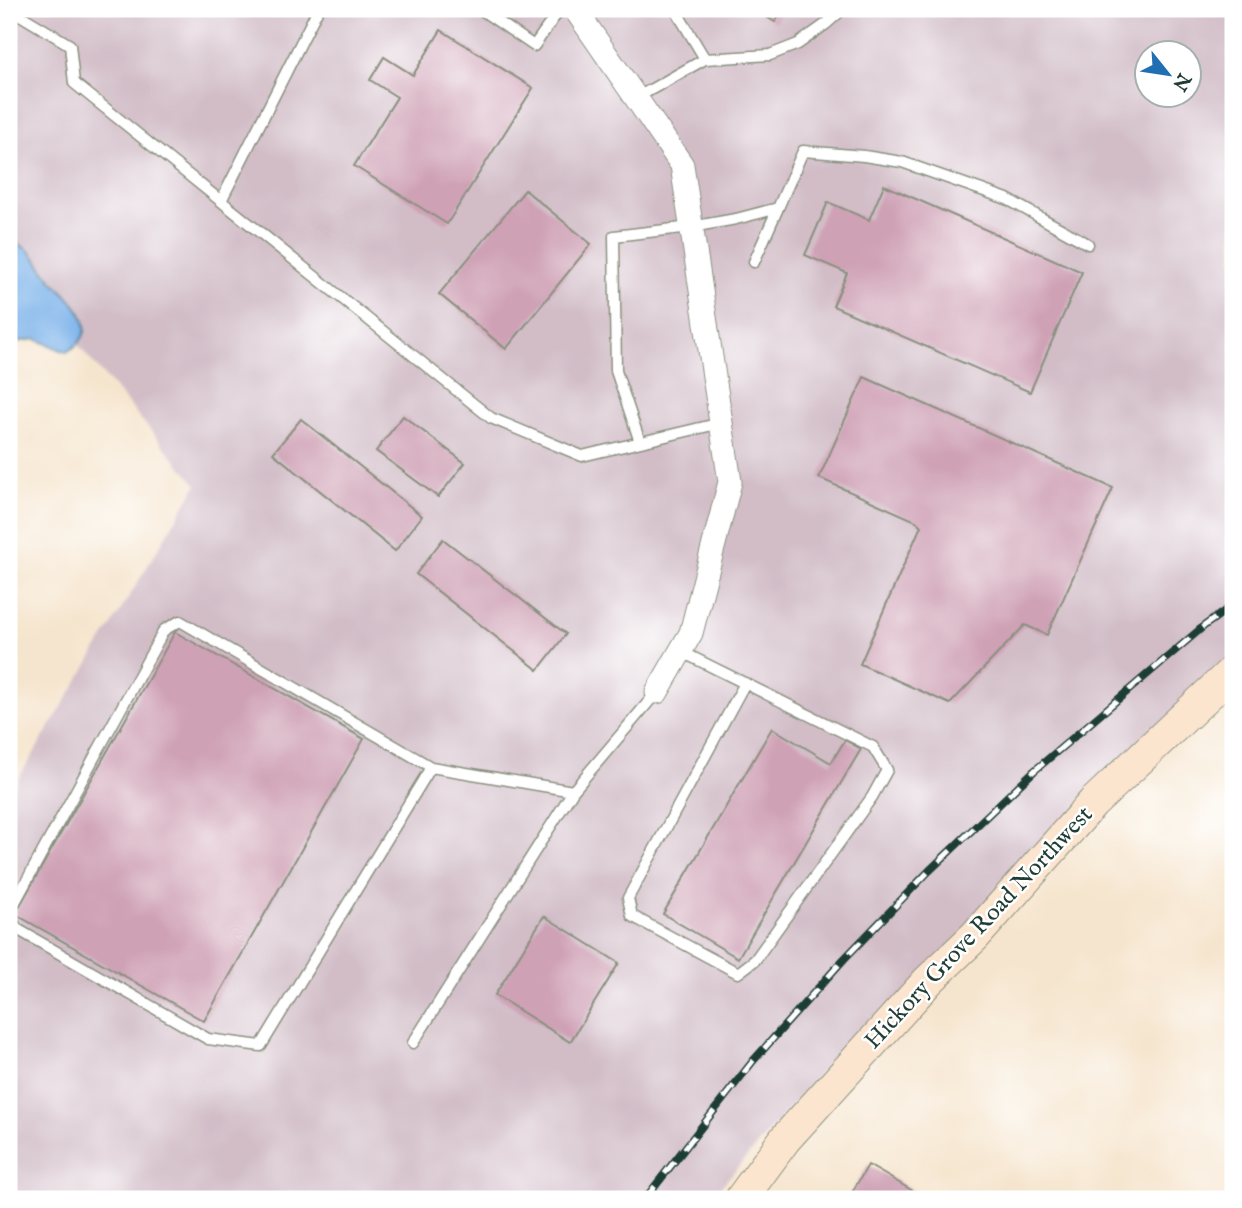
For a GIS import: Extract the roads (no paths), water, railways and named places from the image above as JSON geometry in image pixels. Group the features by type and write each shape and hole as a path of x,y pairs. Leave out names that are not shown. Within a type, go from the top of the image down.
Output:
{"street":[{"path":"575,9 682,165 730,482 691,633 657,692"},
{"name":"Hickory Grove Road Northwest","path":"741,1199 785,1139 929,981 975,936 1093,803 1233,671"}],"lane":[{"path":"10,9 70,45 74,83 491,418 582,456 721,423"},
{"path":"221,201 318,9"},
{"path":"480,9 534,46 560,9"},
{"path":"676,9 705,59"},
{"path":"636,98 705,59 771,55 797,44 843,9"},
{"path":"754,262 803,151 902,162 1007,199 1088,244"},
{"path":"640,442 616,371 614,236 691,227 778,208"},
{"path":"431,766 261,1046 208,1039 17,929 9,914 164,630 180,621 431,766 573,791"},
{"path":"680,651 745,683 873,747 887,770 872,797 755,960 738,973 632,916 628,898 745,683"},
{"path":"413,1043 573,791 657,692"}],"water":[{"path":"9,237 37,259 82,315 84,334 78,343 66,352 36,339 9,343"}],"railway":[{"path":"645,1199 753,1061 844,959 929,871 1034,771 1204,626 1233,605"}]}
